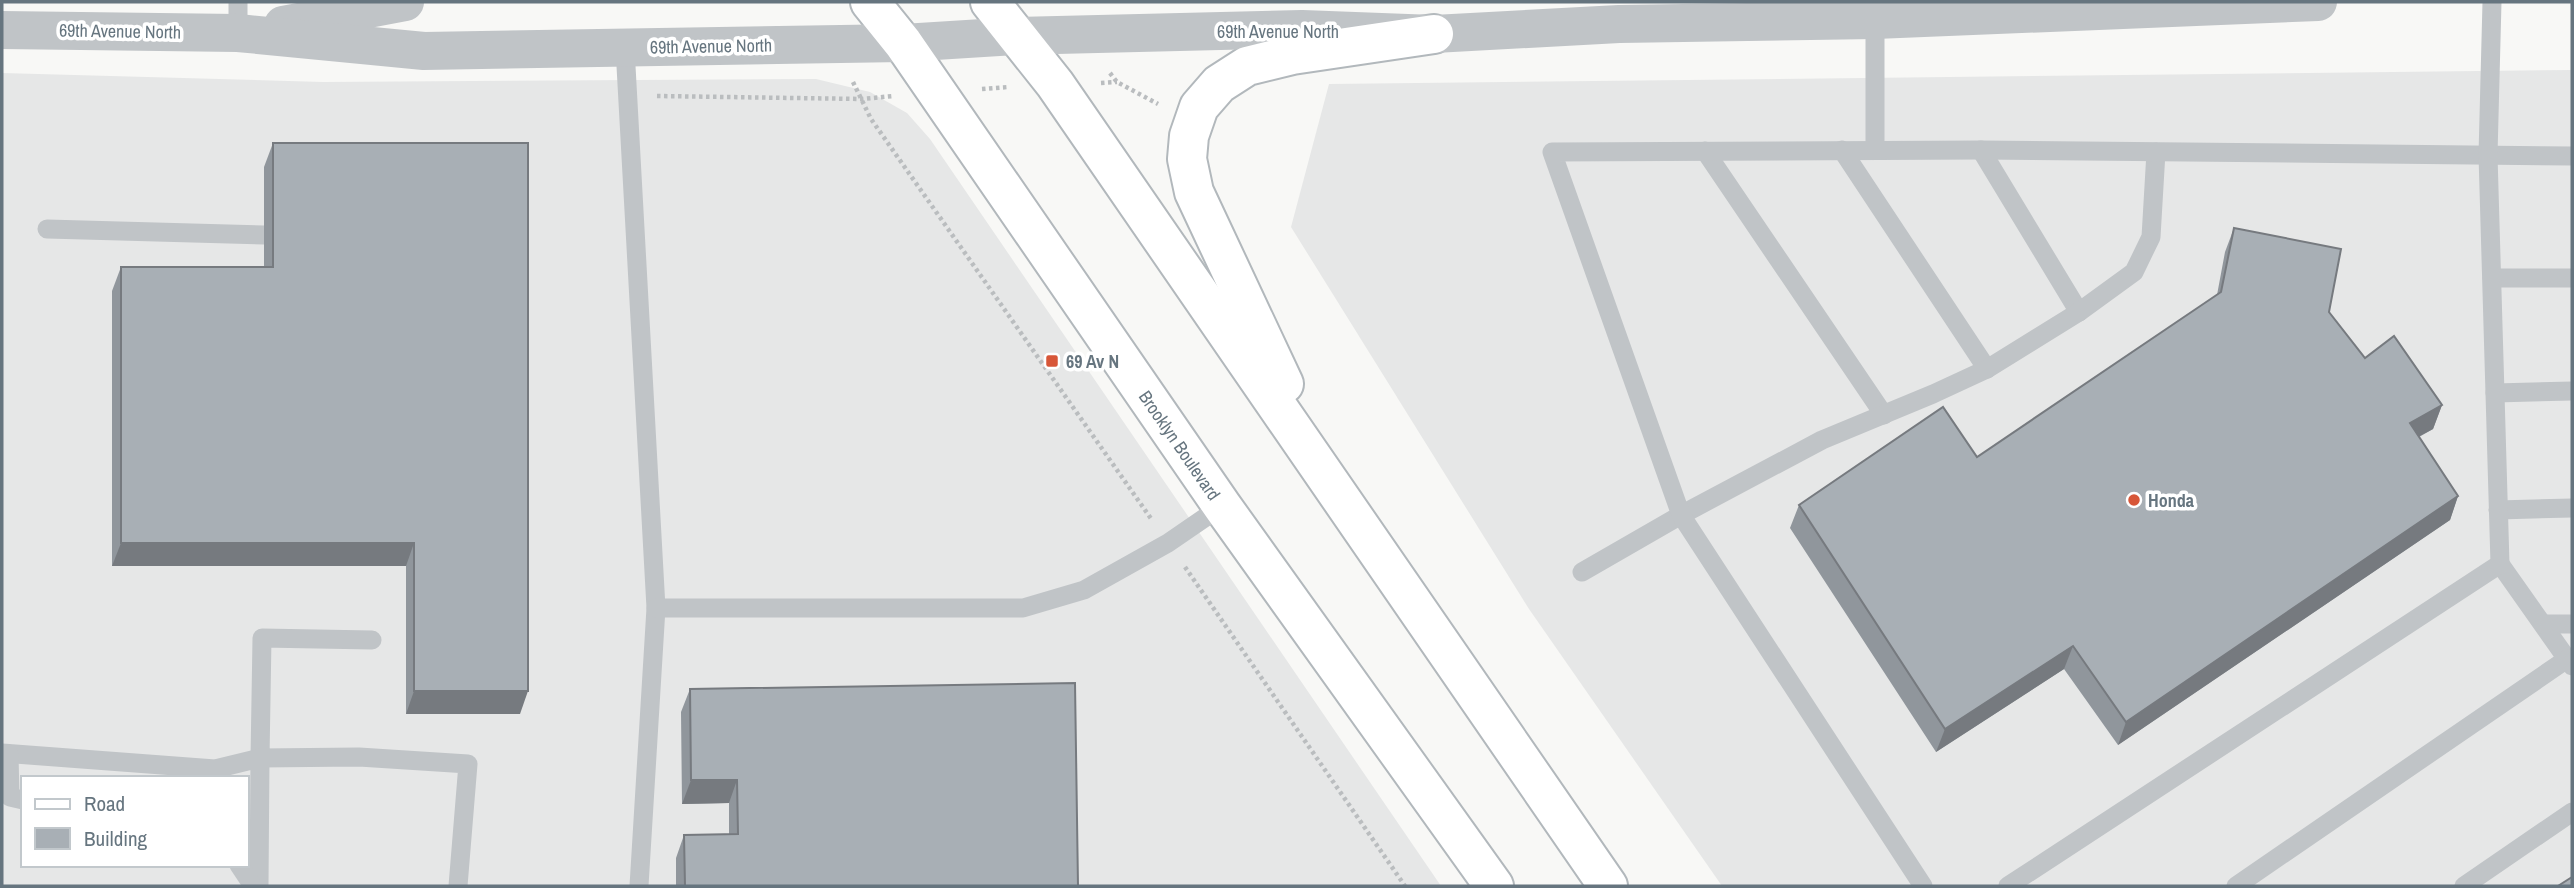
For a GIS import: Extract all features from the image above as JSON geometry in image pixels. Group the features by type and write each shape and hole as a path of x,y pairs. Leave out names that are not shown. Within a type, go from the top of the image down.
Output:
{"main road":[{"name":"Brooklyn Boulevard","path":"870,2 903,43 1222,506 1494,886"},
{"path":"990,2 1055,84 1608,886"},
{"path":"1326,475 1194,192 1187,159 1189,136 1199,107 1219,84 1247,66 1292,55 1434,34"}],"street":[{"name":"69th Avenue North","path":"2,30 238,17 405,2"},
{"name":"69th Avenue North","path":"238,17 424,51 903,43 1015,36 1302,29 1434,34 1618,13 1875,20 2318,2"}],"lane":[{"path":"2236,886 2570,662 2500,564 2488,155 2492,2"},
{"path":"1875,20 1875,150"},
{"path":"625,48 656,608 639,886"},
{"path":"1842,150 1987,369"},
{"path":"1923,886 1681,515 1552,152 1981,150 2572,156"},
{"path":"1981,150 2079,312"},
{"path":"1705,151 1884,415"},
{"path":"1582,572 1681,515 1822,440 1987,369 2079,312 2134,272 2151,237 2156,152"},
{"path":"47,229 264,235"},
{"path":"2492,278 2572,278"},
{"path":"2495,393 2572,391"},
{"path":"656,608 1023,608 1084,590 1168,543 1222,506"},
{"path":"2498,510 2572,508"},
{"path":"2008,886 2500,564"},
{"path":"2543,624 2572,624"},
{"path":"259,886 262,638 372,640"},
{"path":"21,800 10,797 6,753 215,769 260,758 359,757 468,764 458,886"},
{"path":"2464,886 2572,812"},
{"path":"240,867 253,886"}],"path":[{"path":"627,98 659,96 863,99 1055,84 1117,82"},
{"path":"863,99 872,119 1405,886"}],"shaded area":[{"path":"2572,70 2572,886 1722,886 1529,609 1291,227 1329,84"},
{"path":"2,73 323,82 816,79 870,92 907,113 930,139 1441,886 2,886"}],"building":[{"path":"273,143 528,143 528,691 414,691 414,543 121,543 121,267 273,267"},
{"name":"Honda","path":"2234,228 2341,249 2329,312 2365,358 2394,336 2442,405 2410,423 2458,496 2126,722 2073,646 1945,729 1799,505 1943,407 1977,457 2221,292"},
{"path":"1075,683 1078,886 685,886 684,835 738,834 737,780 691,780 690,689"},
{"path":"2572,877 2572,886 2558,886"}],"place":[{"name":"69 Av N","path":"1052,361"},
{"name":"Honda","path":"2134,500"}]}
